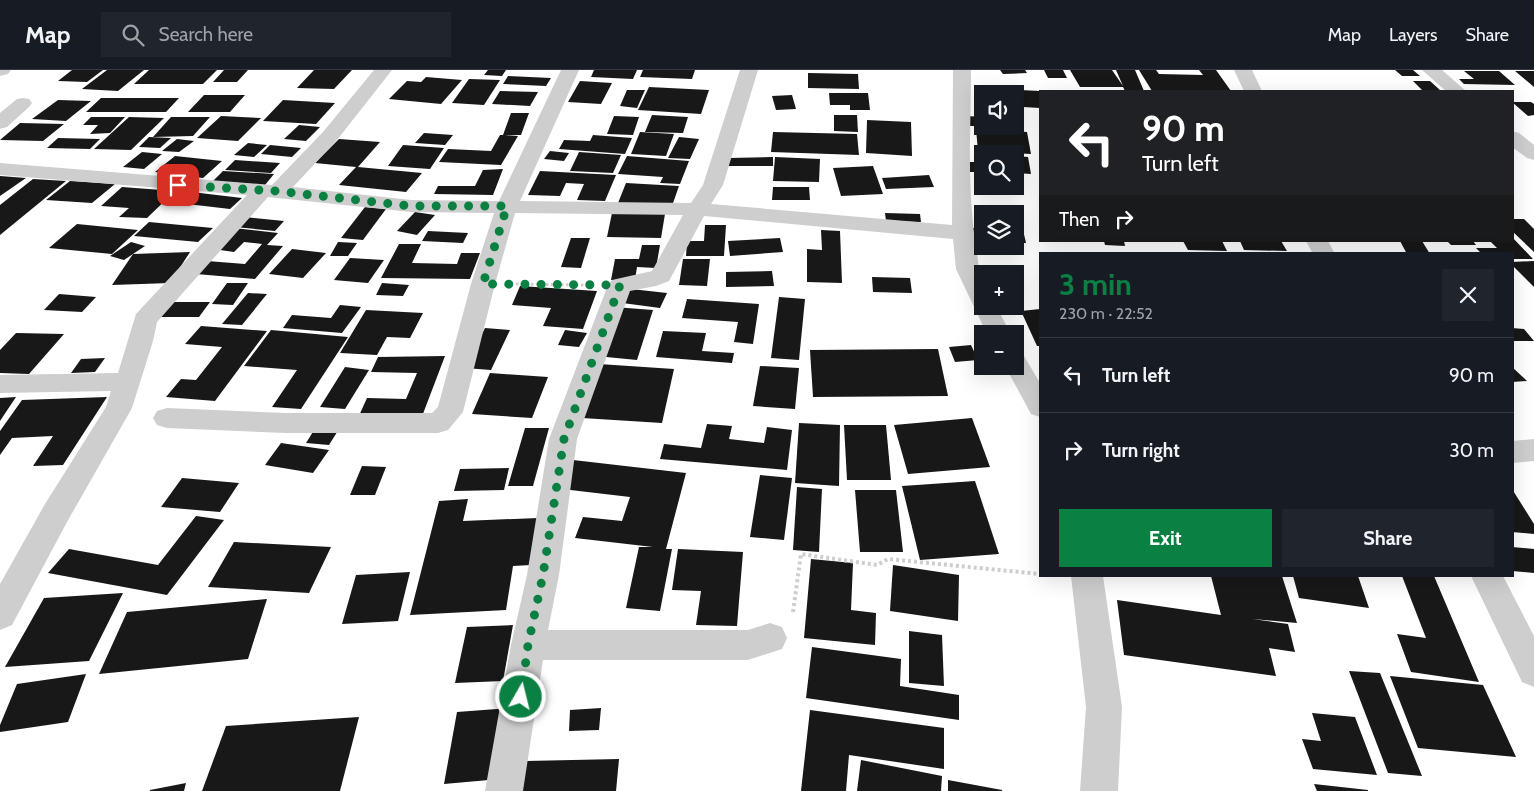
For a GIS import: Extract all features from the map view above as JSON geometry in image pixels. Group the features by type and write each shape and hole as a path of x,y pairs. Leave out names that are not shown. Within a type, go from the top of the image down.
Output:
{"street":[{"path":"0,615 56,513 119,408 141,341 145,320 270,191 330,136 383,70"},
{"path":"167,418 286,424 438,423 450,412 483,284 507,206 570,70"},
{"path":"504,791 528,645 543,575 564,439 620,285 656,279 660,276 697,209 713,185 749,70"},
{"path":"962,70 963,233 967,269 974,285"},
{"path":"1243,70 1253,90"},
{"path":"1431,70 1456,90"},
{"path":"0,123 23,103"},
{"path":"1514,140 1529,161"},
{"path":"0,169 270,191 411,206 697,209 963,233"},
{"path":"1022,375 1039,405"},
{"path":"0,384 128,382"},
{"path":"1514,452 1534,450"},
{"path":"1088,577 1104,707 1099,791"},
{"path":"1487,577 1534,671"},
{"path":"528,645 748,645 770,638"}],"path":[{"path":"483,284 620,285"},
{"path":"770,638 793,617 801,554 877,565 888,559 1039,574"}],"building":[{"path":"72,70 103,70 87,82 58,81"},
{"path":"107,70 144,70 118,91 82,89"},
{"path":"149,70 217,70 203,84 134,84"},
{"path":"224,70 248,70 237,82 213,82"},
{"path":"314,70 352,70 334,89 297,88"},
{"path":"488,70 506,70 502,76 484,75"},
{"path":"594,70 637,70 633,79 591,77"},
{"path":"643,70 695,70 692,79 640,77"},
{"path":"1000,70 1025,70 1027,73 1003,74"},
{"path":"1044,70 1063,70 1067,78 1048,78"},
{"path":"1070,70 1112,70 1123,86 1116,70 1135,70 1144,90 1124,90 1123,87 1080,87"},
{"path":"1139,70 1156,70 1159,74 1203,75 1199,70 1216,70 1230,90 1151,90"},
{"path":"1395,70 1413,70 1420,76 1402,76"},
{"path":"1464,71 1499,71 1515,85 1464,84 1459,79 1474,79"},
{"path":"1515,71 1534,71 1534,87"},
{"path":"808,73 858,74 859,89 808,88"},
{"path":"508,76 551,78 546,86 503,84"},
{"path":"426,77 462,80 441,104 389,99 407,81 421,82"},
{"path":"469,79 500,80 484,105 452,103"},
{"path":"580,81 612,83 601,104 568,102"},
{"path":"1413,81 1430,81 1440,90 1422,90"},
{"path":"649,87 709,90 701,114 638,110"},
{"path":"627,90 645,90 637,108 620,106"},
{"path":"1024,90 1039,91 1039,108 1024,107"},
{"path":"500,91 538,92 530,106 492,104"},
{"path":"829,93 868,93 870,110 850,110 850,105 830,105"},
{"path":"204,95 245,95 230,112 188,112"},
{"path":"792,95 796,109 776,110 772,96"},
{"path":"101,98 179,98 166,112 86,112"},
{"path":"58,100 91,101 66,121 32,119"},
{"path":"283,100 335,103 316,124 263,121"},
{"path":"1514,102 1531,102 1534,104 1534,115 1528,116"},
{"path":"511,113 529,113 521,135 505,135 518,136 501,165 439,162 448,149 491,151 500,135 503,135"},
{"path":"652,115 688,117 683,133 645,132"},
{"path":"834,115 857,115 858,132 834,131"},
{"path":"221,116 261,118 238,141 197,138"},
{"path":"614,116 639,117 633,135 607,134"},
{"path":"967,116 974,116 974,126 969,126"},
{"path":"91,117 125,117 110,133 90,134 98,125 83,125"},
{"path":"129,117 164,118 131,150 94,149"},
{"path":"171,117 210,117 193,136 153,137"},
{"path":"867,120 911,122 912,156 866,153"},
{"path":"20,123 64,124 43,141 0,140"},
{"path":"299,125 320,127 306,141 284,139"},
{"path":"640,132 674,134 666,156 631,154"},
{"path":"773,132 857,134 859,155 771,152"},
{"path":"1024,132 1027,132 1031,154 1024,154 1024,145 977,145 977,135 1024,135"},
{"path":"424,133 453,135 445,145 415,143"},
{"path":"593,135 632,138 625,154 559,149 564,140 590,141"},
{"path":"149,137 171,138 160,148 139,147"},
{"path":"679,137 699,139 690,159 668,158"},
{"path":"58,138 100,139 90,149 47,148"},
{"path":"177,139 194,141 179,152 162,151"},
{"path":"339,139 380,142 358,167 422,173 406,192 339,185 356,167 315,163"},
{"path":"248,143 267,145 254,157 234,155"},
{"path":"270,145 301,148 292,157 261,154"},
{"path":"403,145 444,148 430,169 388,166"},
{"path":"550,151 569,153 564,161 544,159"},
{"path":"142,152 162,154 144,169 123,167"},
{"path":"579,152 621,155 613,173 570,171"},
{"path":"175,156 222,161 203,178 155,172"},
{"path":"627,156 689,161 680,184 660,183 663,177 618,174"},
{"path":"773,157 773,166 728,166 729,158"},
{"path":"775,157 820,159 819,182 773,181"},
{"path":"1024,157 1028,157 1031,174 1024,174"},
{"path":"235,160 280,163 271,173 225,170"},
{"path":"965,162 974,162 974,172 967,172"},
{"path":"873,166 883,194 841,196 833,168"},
{"path":"503,169 493,195 434,194 438,186 475,186 483,170"},
{"path":"223,171 274,174 265,185 213,181"},
{"path":"540,171 616,175 605,201 577,200 584,184 566,183 560,196 528,195"},
{"path":"929,175 934,187 886,189 882,178"},
{"path":"0,176 26,178 0,196"},
{"path":"33,179 66,181 0,235 0,205"},
{"path":"70,181 115,184 92,203 46,200"},
{"path":"626,183 679,186 672,206 618,203"},
{"path":"122,187 175,191 147,218 119,217 129,208 101,206"},
{"path":"773,187 809,187 810,200 772,200"},
{"path":"183,191 242,198 230,209 170,202"},
{"path":"365,207 386,209 363,240 341,238"},
{"path":"415,212 435,215 417,235 397,231"},
{"path":"612,213 665,214 661,238 607,237"},
{"path":"885,213 920,214 921,222 886,221"},
{"path":"245,217 284,221 275,231 235,227"},
{"path":"1514,219 1524,219 1534,229 1534,252 1514,233"},
{"path":"149,222 213,228 198,242 134,236"},
{"path":"77,224 138,230 112,254 49,248"},
{"path":"705,225 726,225 724,256 686,256 687,241 704,241"},
{"path":"234,228 278,233 267,245 283,246 255,279 196,274 207,261 245,264 262,244 244,242 234,252 213,249"},
{"path":"970,228 974,228 974,241 972,241"},
{"path":"821,230 840,231 842,283 807,282 807,249 822,250"},
{"path":"428,231 468,233 463,243 422,241"},
{"path":"571,238 590,238 581,268 561,267"},
{"path":"780,238 783,252 730,256 728,241"},
{"path":"1514,239 1533,259 1514,259 1514,252 1480,252 1476,248 1497,248 1491,242 1514,242"},
{"path":"131,242 145,246 124,260 110,256"},
{"path":"338,242 357,243 348,256 330,256"},
{"path":"1104,242 1124,242 1125,246 1105,245"},
{"path":"1184,242 1222,242 1227,251 1188,250"},
{"path":"1240,242 1282,242 1287,251 1244,250"},
{"path":"1401,242 1423,242 1429,252 1406,252"},
{"path":"1448,242 1474,242 1476,245 1451,245"},
{"path":"399,244 421,244 412,263 457,264 461,253 480,253 470,279 381,278"},
{"path":"642,245 660,245 656,268 637,267 635,280 611,280 615,259 639,259"},
{"path":"292,249 326,253 303,278 269,274"},
{"path":"190,252 170,283 112,285 133,254"},
{"path":"350,258 384,260 368,283 334,280"},
{"path":"683,259 710,259 707,286 679,285"},
{"path":"1534,261 1534,287 1514,267 1514,262"},
{"path":"772,271 774,286 726,287 726,272"},
{"path":"872,277 910,278 912,293 873,292"},
{"path":"227,283 248,283 233,305 212,304"},
{"path":"382,283 409,285 403,296 376,295"},
{"path":"520,286 597,291 583,329 543,326 551,308 512,305"},
{"path":"622,288 667,293 660,308 615,302"},
{"path":"248,293 267,294 242,325 222,324"},
{"path":"59,294 96,297 82,312 44,310"},
{"path":"779,297 805,299 799,360 771,358"},
{"path":"687,299 759,304 753,344 734,342 738,322 682,318"},
{"path":"167,302 210,302 199,317 156,317"},
{"path":"340,305 361,307 342,333 283,328 292,315 331,318"},
{"path":"614,307 653,310 637,360 596,356"},
{"path":"1039,309 1039,346 1037,346 1023,315 1024,311"},
{"path":"366,310 423,313 410,338 387,337 377,355 340,353"},
{"path":"201,326 267,331 215,401 166,397 181,379 196,380 222,347 185,344"},
{"path":"485,328 510,330 491,370 465,368"},
{"path":"1514,328 1524,329 1534,341 1514,341"},
{"path":"271,330 348,337 301,409 272,407 297,370 244,366"},
{"path":"565,330 587,333 579,347 558,345"},
{"path":"663,331 706,333 702,351 734,353 732,363 656,357"},
{"path":"16,333 64,334 29,374 0,373 0,350"},
{"path":"971,345 974,351 974,360 955,362 949,347"},
{"path":"938,349 948,396 813,397 810,350"},
{"path":"445,356 421,419 358,418 367,398 406,399 417,373 371,372 378,357"},
{"path":"105,358 95,372 71,373 81,359"},
{"path":"599,364 674,369 662,423 582,418"},
{"path":"760,366 799,368 795,409 753,406"},
{"path":"345,367 369,370 345,409 320,407"},
{"path":"1514,369 1527,381 1514,382"},
{"path":"490,373 548,377 532,418 472,414"},
{"path":"16,397 0,421 0,398"},
{"path":"107,397 63,465 33,466 53,436 12,438 0,455 0,431 22,400"},
{"path":"972,418 990,467 908,474 894,425"},
{"path":"799,423 840,425 839,486 795,483"},
{"path":"707,424 732,426 729,439 764,443 767,427 792,430 787,470 660,459 664,444 701,448"},
{"path":"844,425 886,425 891,480 847,480"},
{"path":"316,427 339,429 329,445 306,443"},
{"path":"525,428 549,428 533,486 508,486"},
{"path":"281,443 329,450 313,473 265,465"},
{"path":"573,460 686,473 666,549 672,549 660,611 626,608 639,547 653,547 575,538 583,517 622,521 630,497 562,489"},
{"path":"362,466 386,467 375,495 350,495"},
{"path":"509,468 504,490 454,491 460,469"},
{"path":"760,475 792,478 784,540 750,537"},
{"path":"182,478 239,483 220,512 161,507"},
{"path":"975,481 999,554 920,560 902,486"},
{"path":"797,487 822,489 819,552 793,550"},
{"path":"855,490 896,490 903,552 860,552"},
{"path":"1514,492 1534,524 1534,534 1514,532"},
{"path":"468,499 463,521 538,518 531,565 513,566 506,610 410,615 439,501"},
{"path":"196,516 224,520 167,595 48,573 69,549 158,565"},
{"path":"234,542 331,547 309,593 208,587"},
{"path":"1514,547 1534,549 1534,573 1514,571"},
{"path":"678,549 743,552 737,626 696,625 701,591 672,590"},
{"path":"811,559 853,563 851,610 876,613 875,645 804,638"},
{"path":"893,565 959,575 958,621 890,611"},
{"path":"410,572 398,621 342,624 356,575"},
{"path":"1211,577 1282,577 1297,623 1253,619 1288,624 1295,652 1269,648 1276,676 1124,655 1117,600 1221,615"},
{"path":"1293,577 1358,577 1369,608 1299,598"},
{"path":"1402,577 1434,577 1479,682 1411,672 1397,634 1426,638"},
{"path":"123,593 89,661 5,667 44,598"},
{"path":"267,599 248,659 99,674 127,612"},
{"path":"513,625 503,681 455,683 467,627"},
{"path":"909,631 942,635 944,686 909,683"},
{"path":"812,647 901,659 900,686 959,695 959,720 806,698"},
{"path":"1349,671 1380,673 1422,776 1388,773"},
{"path":"86,674 68,722 0,732 0,725 17,684"},
{"path":"1390,676 1483,685 1516,757 1418,748"},
{"path":"510,708 500,779 444,784 457,712"},
{"path":"601,708 599,730 569,731 570,710"},
{"path":"810,710 944,728 944,769 849,755 846,791 801,791"},
{"path":"1312,713 1355,717 1377,775 1313,769 1302,739 1321,741"},
{"path":"359,717 340,791 202,791 226,726"},
{"path":"619,759 616,791 521,791 526,761"},
{"path":"861,760 942,776 941,791 857,791"},
{"path":"948,780 1002,790 1002,791 948,791"},
{"path":"186,783 184,791 150,791 150,790"},
{"path":"1314,784 1368,790 1368,791 1317,791"}],"route":[{"path":"178,185 276,191 411,206 507,206 483,284 620,285 564,439 543,575 528,645 521,697"}]}
